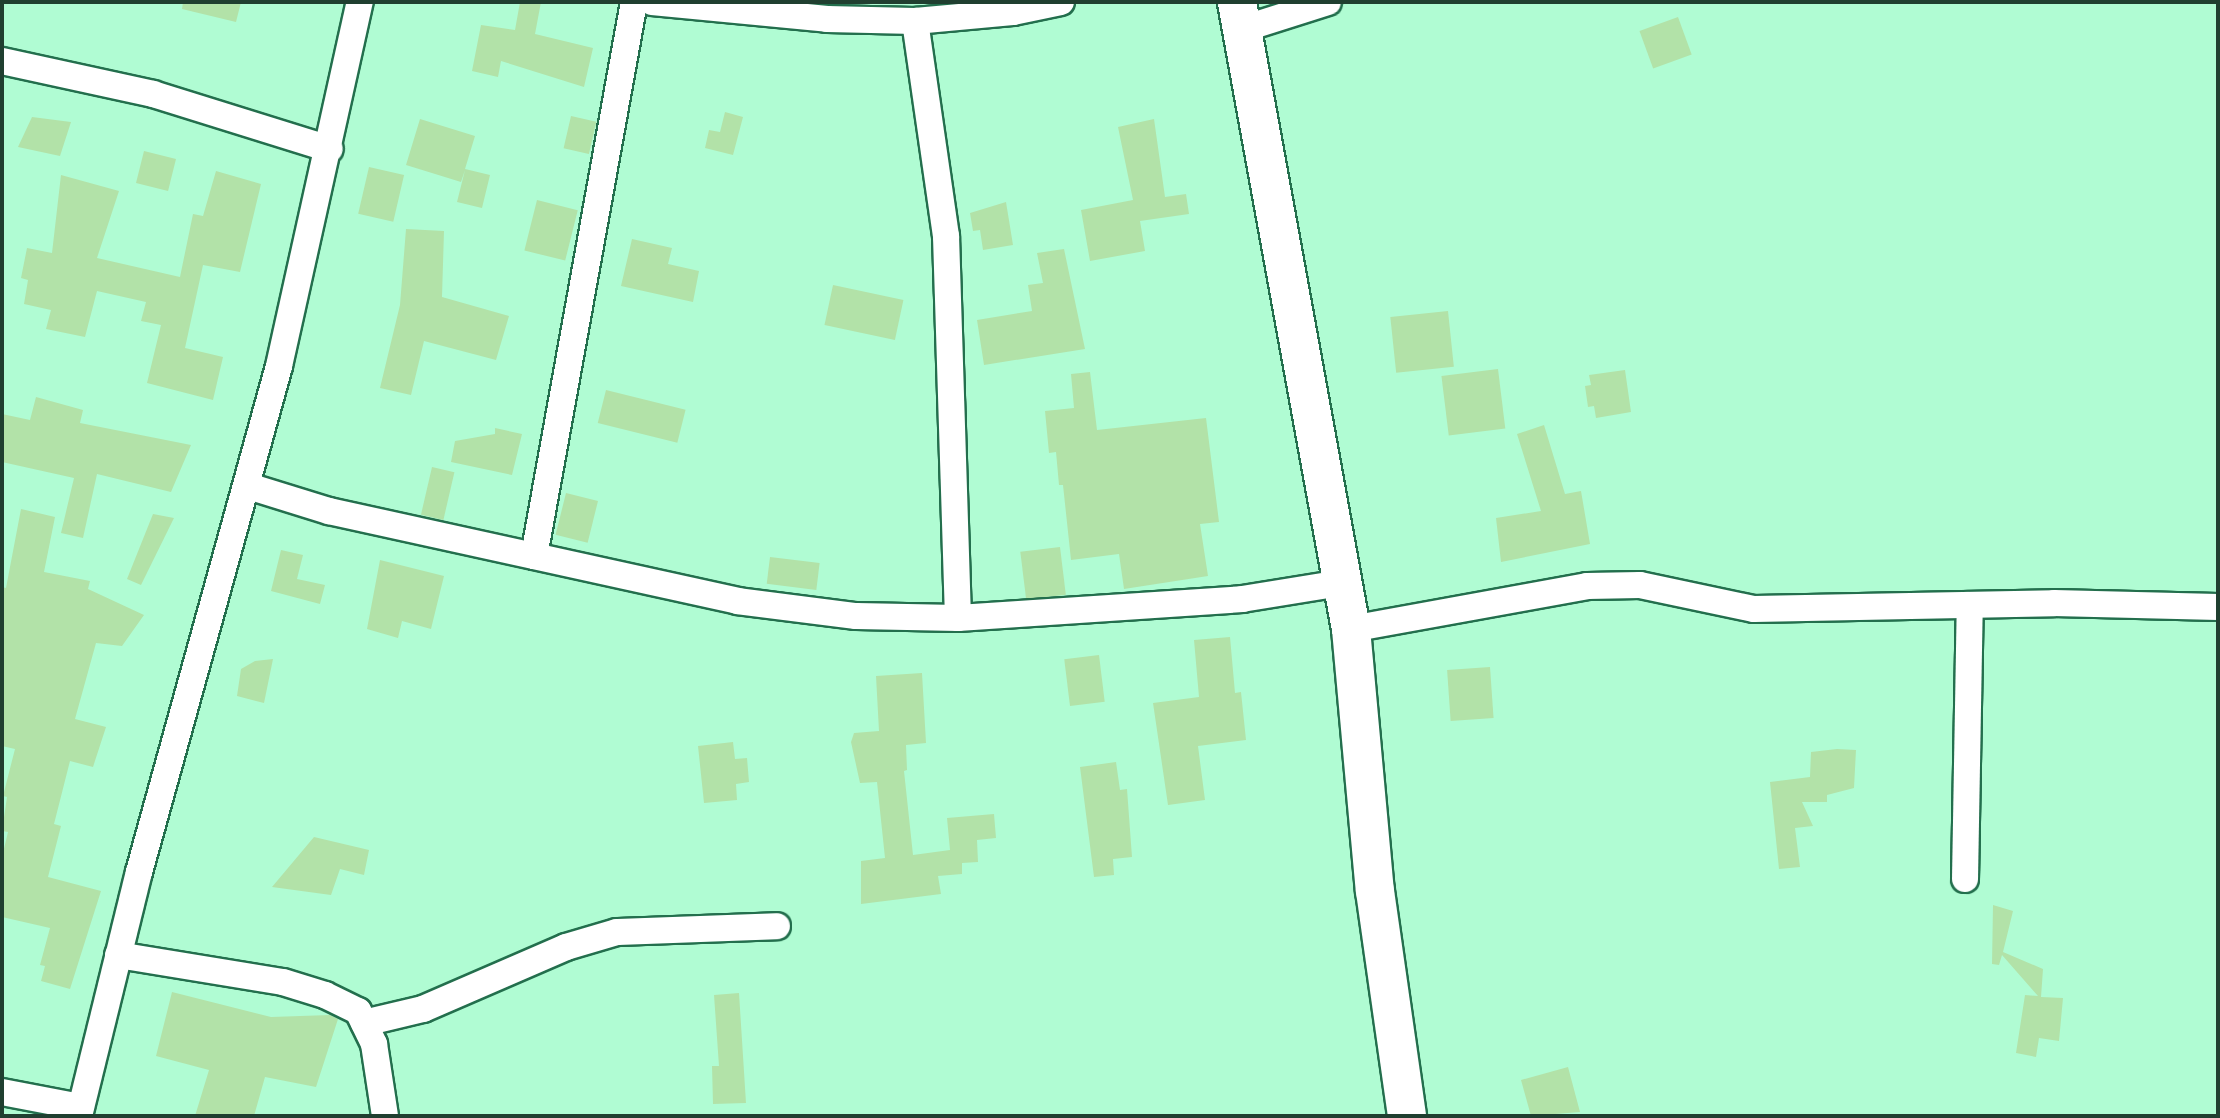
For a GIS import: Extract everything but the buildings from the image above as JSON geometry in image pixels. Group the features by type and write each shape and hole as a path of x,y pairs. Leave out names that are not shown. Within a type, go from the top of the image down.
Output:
{"highway":[{"path":"1240,15 1351,629 1375,891 1407,1116"}],"street":[{"path":"2,1092 80,1112 118,955 248,485 330,149 360,2"},
{"path":"534,556 634,2"},
{"path":"652,2 827,19 915,21 1013,12 1061,2"},
{"path":"1240,15 1328,2"},
{"path":"915,21 946,236 958,618"},
{"path":"2,61 153,94 330,149"},
{"path":"248,485 329,511 737,601 856,616 958,618 1242,599 1341,583"},
{"path":"1351,629 1587,586 1640,585 1754,609 1970,605 2218,607"},
{"path":"1965,878 1970,605"},
{"path":"364,1023 423,1009 566,947 617,932 777,926"},
{"path":"118,955 283,982 336,1000 358,1011 374,1044 385,1116"}]}
